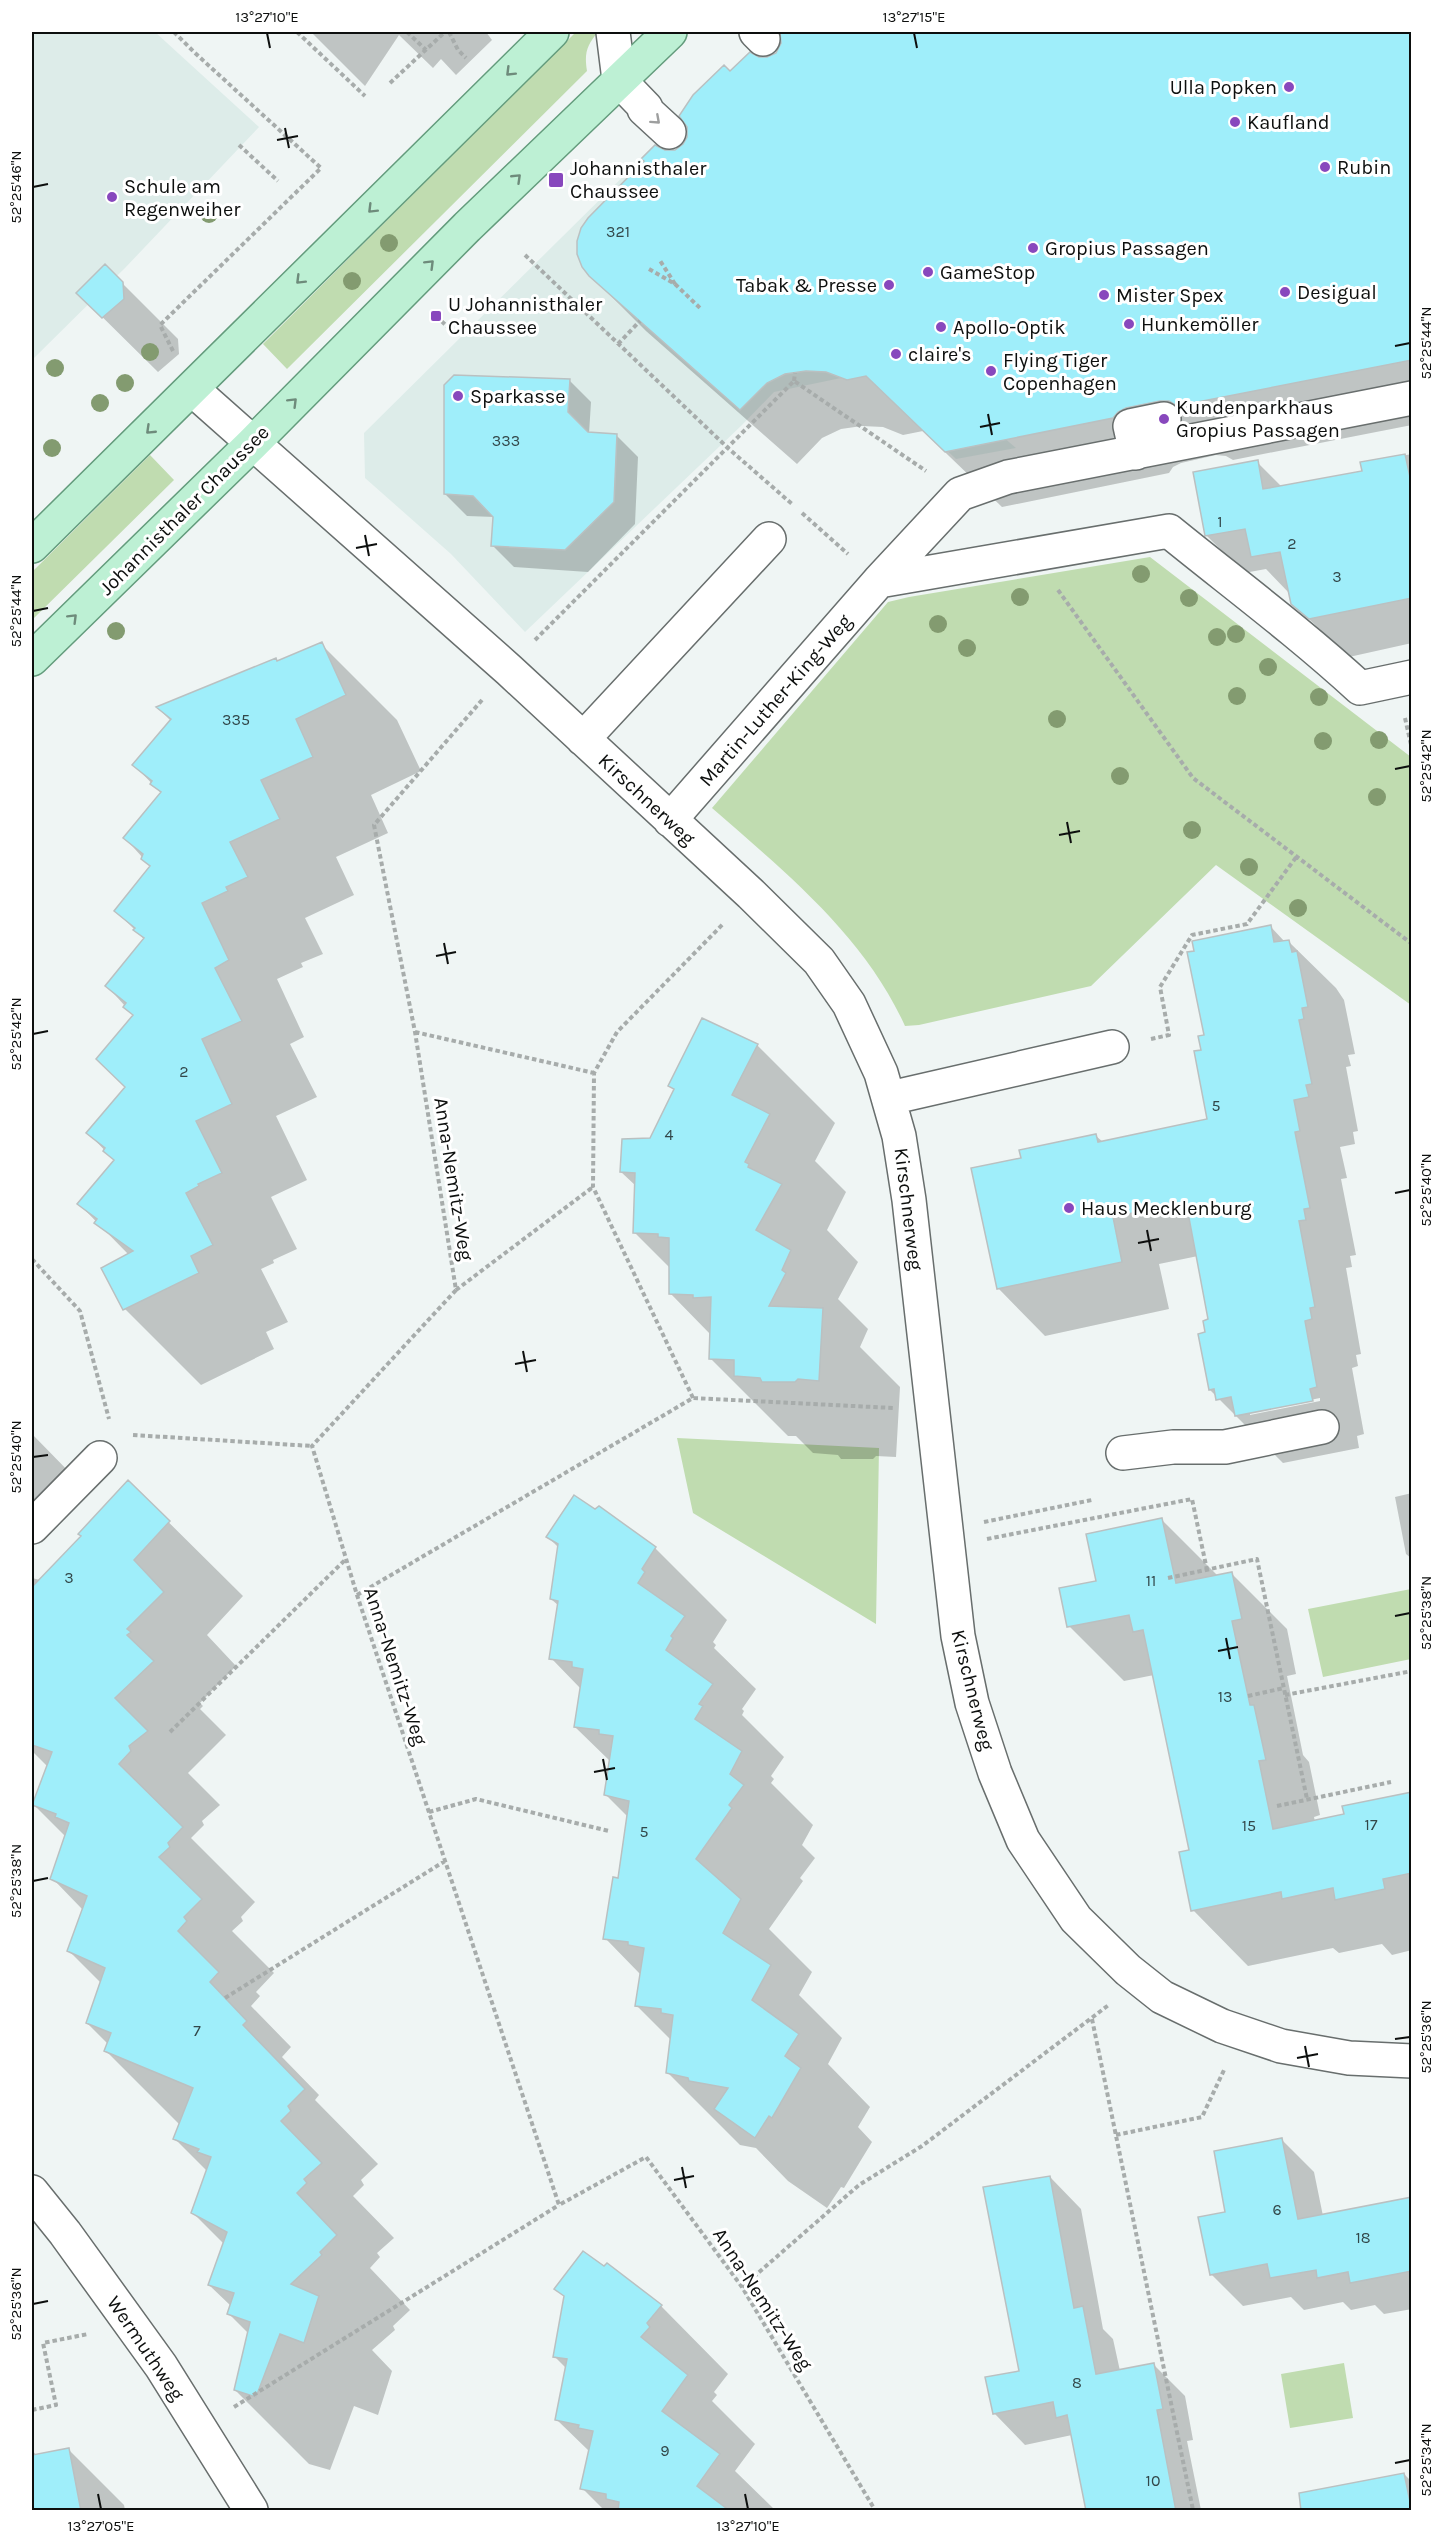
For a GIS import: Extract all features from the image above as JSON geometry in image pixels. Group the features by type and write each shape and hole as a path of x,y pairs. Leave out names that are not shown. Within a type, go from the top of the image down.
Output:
{"main road":[{"path":"32,546 552,32"},
{"name":"Johannisthaler Chaussee","path":"32,659 252,444 467,227 670,32"}],"street":[{"path":"613,32 619,80 669,132"},
{"name":"Kirschnerweg","path":"192,389 509,670 751,894 819,962 849,1004 865,1035 890,1098 899,1136 909,1200 958,1636 972,1703 995,1773 1023,1839 1076,1919 1128,1970 1162,1997 1222,2026 1281,2046 1349,2058 1412,2061"},
{"path":"960,494 1008,477 1412,398"},
{"path":"1136,453 1130,426 1164,419"},
{"name":"Martin-Luther-King-Weg","path":"670,820 879,581 960,494"},
{"path":"879,581 1169,531 1307,640 1360,688 1412,677"},
{"path":"583,739 769,539"},
{"path":"890,1098 1112,1047"},
{"path":"1123,1453 1173,1448 1225,1447 1322,1427"},
{"path":"32,1527 106,1446"},
{"name":"Wermuthweg","path":"32,2192 65,2233 155,2357 251,2511"}],"path":[{"path":"160,325 321,168 174,32"},
{"path":"297,32 365,96"},
{"path":"407,32 426,50"},
{"path":"390,83 447,32 466,58"},
{"path":"238,145 278,181"},
{"path":"525,255 729,448"},
{"path":"660,259 675,284"},
{"path":"649,269 675,284 701,309"},
{"path":"436,316 450,329"},
{"path":"618,344 640,321"},
{"path":"533,643 795,381 795,373"},
{"path":"795,381 960,494"},
{"path":"1030,555 1050,578 1192,778 1412,944"},
{"name":"Anna-Nemitz-Weg","path":"482,700 374,825 415,1032 456,1290 312,1446 357,1595 559,2205 646,2157 742,2287 876,2511"},
{"path":"1112,1047 1169,1035 1160,987 1192,936 1247,924 1297,856"},
{"path":"693,1398 593,1187 594,1073 617,1032 751,894"},
{"path":"415,1032 594,1073"},
{"path":"456,1290 593,1187"},
{"path":"32,1260 80,1311 106,1446 312,1446"},
{"path":"357,1595 693,1398 899,1408"},
{"path":"981,1540 1192,1499 1207,1570"},
{"path":"979,1523 1092,1500"},
{"path":"170,1732 346,1559"},
{"path":"1168,1578 1257,1559 1307,1800"},
{"path":"1285,1695 1412,1671"},
{"path":"1248,1696 1284,1688"},
{"path":"1277,1806 1391,1782"},
{"path":"429,1812 476,1799 609,1831"},
{"path":"225,1998 445,1861"},
{"path":"742,2287 859,2185 922,2146 1115,2000"},
{"path":"1092,2019 1193,2511"},
{"path":"1116,2135 1202,2117 1227,2062"},
{"path":"233,2408 559,2205"},
{"path":"32,2410 56,2405 43,2343 96,2332"}],"shaded area":[{"name":"Schule am Regenweiher","path":"32,32 155,32 259,127 125,268 32,360"},
{"path":"657,143 1016,448 956,459 865,373 774,392 525,632 451,554 365,478 364,433"}],"green space":[{"path":"576,32 598,32 587,50 587,71 287,369 263,344"},
{"path":"150,455 174,480 32,620 32,572"},
{"path":"1150,557 1411,757 1411,1005 1216,865 1091,986 919,1025 905,1026 888,993 845,934 794,881 712,808 888,602"},
{"path":"677,1438 879,1448 876,1624 693,1513"},
{"path":"1411,1589 1411,1659 1323,1677 1308,1609"},
{"path":"1344,2363 1353,2418 1290,2428 1281,2374"}],"building":[{"name":"Gropius Passagen","path":"780,32 1412,32 1412,360 1177,406 1169,401 1160,401 1126,408 1113,418 945,452 866,376 847,380 826,372 806,371 785,374 767,383 740,410 589,276 582,267 577,254 577,241 581,228 588,218 644,161 641,159 655,145 665,150 675,150 683,144 687,137 687,127 679,116 693,95 724,65 730,71 750,52 759,57 767,57 776,53 781,43"},
{"path":"105,264 123,282 124,299 102,318 76,293"},
{"path":"454,375 570,379 568,412 588,432 617,434 614,502 565,550 491,546 493,517 473,496 444,494 444,385"},
{"path":"1405,454 1412,486 1412,598 1309,619 1291,604 1280,552 1251,557 1245,529 1205,536 1193,472 1258,460 1263,489 1362,471 1360,462"},
{"path":"322,642 346,695 296,719 313,757 261,780 280,819 230,842 248,877 226,887 228,891 202,903 229,960 215,968 242,1021 202,1039 232,1104 196,1121 222,1173 198,1184 199,1186 186,1193 213,1245 191,1256 199,1273 123,1310 101,1268 133,1251 94,1223 97,1219 77,1204 114,1160 103,1151 105,1148 86,1133 125,1087 96,1059 133,1015 123,1007 126,1003 105,986 144,938 114,911 150,866 141,859 143,854 123,838 161,792 150,784 152,781 132,765 171,719 156,707 276,658 277,661"},
{"path":"1271,925 1274,942 1289,940 1292,952 1297,951 1308,1007 1302,1008 1304,1019 1299,1020 1312,1084 1306,1085 1309,1097 1294,1100 1300,1131 1295,1132 1310,1208 1304,1209 1306,1220 1299,1221 1315,1307 1310,1308 1312,1319 1305,1321 1317,1387 1310,1389 1313,1401 1235,1416 1231,1397 1216,1400 1214,1389 1209,1390 1198,1334 1205,1332 1203,1321 1208,1319 1186,1202 1113,1217 1122,1262 997,1289 971,1168 1021,1158 1019,1150 1096,1134 1098,1142 1207,1119 1194,1051 1201,1050 1198,1036 1204,1035 1187,952 1194,951 1192,941"},
{"path":"702,1018 758,1044 732,1095 770,1114 745,1162 749,1164 748,1167 782,1184 756,1230 791,1250 782,1270 786,1273 769,1306 823,1308 819,1381 798,1379 795,1382 762,1382 760,1378 734,1376 734,1360 709,1359 711,1297 693,1298 693,1295 669,1294 669,1238 658,1237 658,1234 633,1233 635,1173 620,1172 622,1139 650,1138 674,1089 668,1086"},
{"path":"128,1480 170,1521 134,1560 164,1592 127,1629 131,1632 127,1635 154,1661 115,1698 148,1731 129,1746 131,1751 119,1764 183,1827 168,1843 170,1847 159,1857 202,1899 184,1917 187,1921 178,1931 219,1972 210,1982 247,2021 243,2025 305,2089 288,2106 291,2111 281,2121 322,2163 304,2179 307,2183 297,2193 337,2235 320,2252 322,2255 291,2284 319,2296 304,2343 280,2334 256,2397 234,2390 250,2322 227,2314 234,2293 208,2285 227,2232 191,2213 211,2157 197,2152 199,2149 173,2139 193,2088 104,2051 111,2033 86,2023 105,1968 67,1951 87,1896 50,1879 69,1823 55,1817 56,1814 32,1805 52,1752 32,1745 32,1587 81,1536 78,1534"},
{"path":"574,1495 595,1509 599,1506 656,1547 642,1569 645,1572 638,1583 685,1616 671,1636 673,1638 666,1650 713,1684 699,1704 703,1706 695,1719 742,1751 730,1774 744,1785 729,1805 732,1808 696,1859 741,1899 723,1933 771,1965 752,2000 799,2034 785,2056 801,2068 772,2118 769,2116 755,2138 714,2109 728,2088 689,2081 688,2078 666,2073 673,2015 661,2013 661,2009 635,2006 644,1948 628,1945 628,1942 603,1939 613,1877 618,1878 629,1801 604,1795 613,1736 599,1734 599,1730 574,1727 583,1669 572,1667 572,1662 549,1659 558,1601 550,1599 558,1544 546,1537"},
{"path":"1162,1518 1176,1583 1232,1572 1242,1619 1232,1621 1250,1705 1254,1705 1266,1760 1259,1761 1273,1829 1344,1814 1342,1806 1412,1792 1412,1873 1383,1879 1385,1889 1335,1900 1333,1888 1282,1899 1281,1892 1191,1911 1179,1852 1189,1850 1143,1630 1133,1632 1129,1615 1067,1627 1059,1588 1096,1581 1086,1534"},
{"path":"1282,2138 1298,2219 1412,2197 1412,2271 1350,2283 1348,2272 1317,2278 1316,2270 1270,2278 1267,2264 1210,2275 1198,2217 1225,2212 1214,2151"},
{"path":"1050,2176 1074,2308 1083,2306 1096,2374 1154,2363 1163,2409 1157,2410 1176,2511 1086,2511 1067,2415 1056,2418 1053,2402 993,2414 985,2377 1019,2371 983,2187"},
{"path":"583,2251 604,2266 607,2263 662,2305 647,2323 650,2327 641,2337 688,2375 662,2411 720,2454 697,2486 730,2511 618,2511 619,2502 606,2499 606,2494 580,2489 593,2431 578,2428 579,2425 555,2420 567,2359 553,2357 564,2296 554,2289"},
{"path":"69,2448 81,2511 32,2511 32,2455"},
{"path":"1404,2473 1412,2511 1301,2511 1299,2493"}],"place":[{"name":"Ulla Popken","path":"1289,87"},
{"name":"Kaufland","path":"1235,122"},
{"name":"Rubin","path":"1325,167"},
{"name":"Johannisthaler Chaussee","path":"556,180"},
{"name":"Schule am Regenweiher","path":"112,197"},
{"name":"Gropius Passagen","path":"1033,248"},
{"name":"GameStop","path":"928,272"},
{"name":"Tabak & Presse","path":"889,285"},
{"name":"Desigual","path":"1285,292"},
{"name":"Mister Spex","path":"1104,295"},
{"name":"U Johannisthaler Chaussee","path":"436,316"},
{"name":"Hunkemöller","path":"1129,324"},
{"name":"Apollo-Optik","path":"941,327"},
{"name":"claire's","path":"896,354"},
{"name":"Flying Tiger Copenhagen","path":"991,371"},
{"name":"Sparkasse","path":"458,396"},
{"name":"Kundenparkhaus Gropius Passagen","path":"1164,419"},
{"name":"Haus Mecklenburg","path":"1069,1208"}]}
